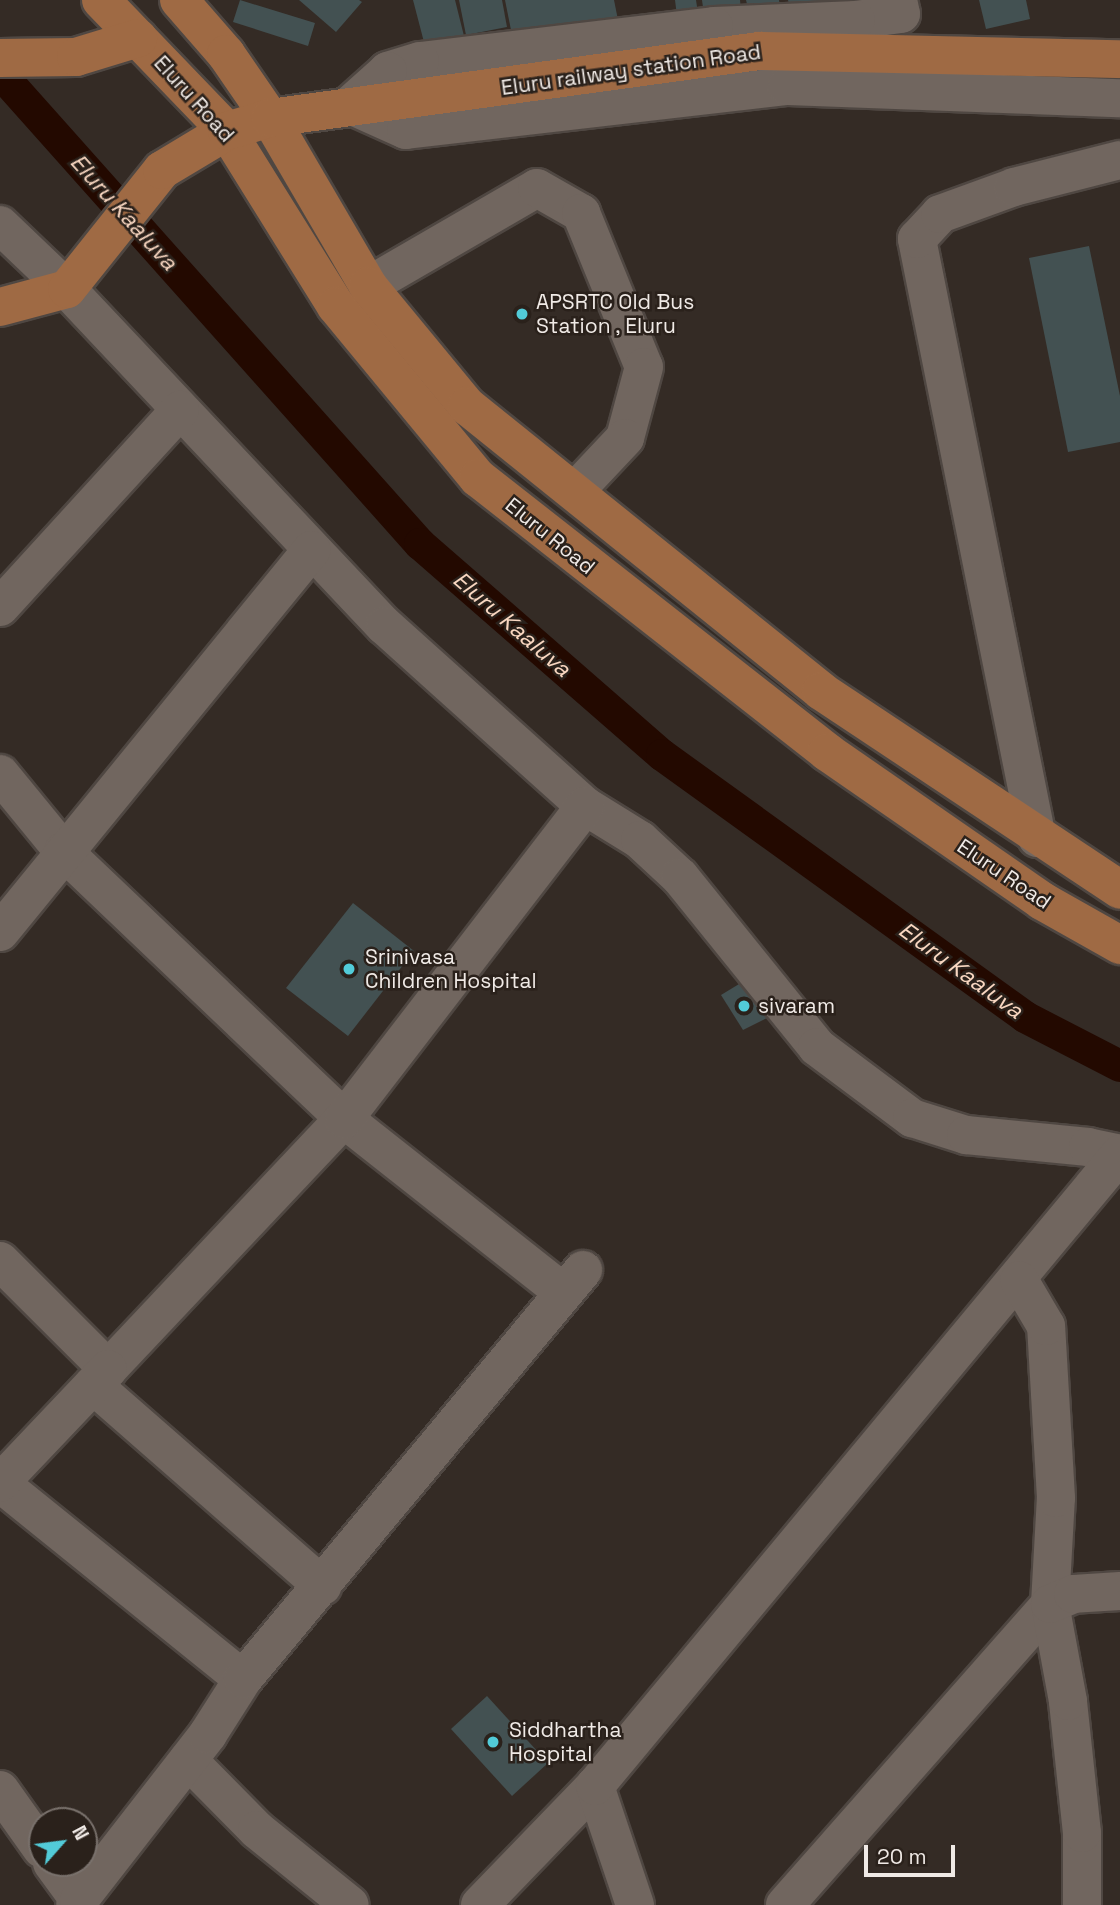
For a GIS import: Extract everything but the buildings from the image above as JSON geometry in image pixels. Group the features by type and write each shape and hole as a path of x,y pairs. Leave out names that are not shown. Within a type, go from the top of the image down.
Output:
{"main road":[{"name":"Eluru Road","path":"101,0 214,118 336,306 478,478 827,752 1042,901 1120,945"},
{"path":"188,3 261,105 368,286 467,406 576,490 821,691 1037,838 1120,890"},
{"path":"0,58 76,57 138,38"},
{"name":"Eluru railway station Road","path":"67,289 162,170 214,118 261,105 350,105 760,51 1120,59"},
{"path":"0,307 67,289"}],"street":[{"path":"898,0 901,14 856,20 714,26 420,61 388,71 350,105 407,130 787,86 1120,98"},
{"path":"1037,838 917,239 940,214 1014,187 1119,164"},
{"path":"368,286 537,188 581,213 644,368 625,438 576,490"},
{"path":"0,225 67,289 385,626 585,806 640,840 680,877 817,1047 897,1109 966,1135 1088,1147 1120,1154 1019,1280 595,1786 480,1905"},
{"path":"0,607 180,410"},
{"path":"0,932 63,851 312,550"},
{"path":"0,774 63,851 344,1119 574,1281 243,1679 188,1760 77,1903 61,1877"},
{"path":"243,1679 0,1483 233,1241 344,1119 585,806"},
{"path":"0,1261 101,1377 323,1586"},
{"path":"1019,1280 1046,1326 1056,1498 1051,1604 1069,1701 1082,1833 1082,1905"},
{"path":"785,1905 1051,1604 1073,1594 1120,1591"},
{"path":"188,1760 270,1842 350,1905"},
{"path":"595,1786 635,1905"},
{"path":"0,1790 28,1829"}],"waterway":[{"name":"Eluru Kaaluva","path":"0,73 420,544 662,755 1025,1017 1120,1066"}],"place":[{"name":"APSRTC Old Bus Station , Eluru","path":"522,314"},
{"name":"Srinivasa Children Hospital","path":"349,969"},
{"name":"sivaram","path":"744,1006"},
{"name":"Siddhartha Hospital","path":"493,1742"}]}
